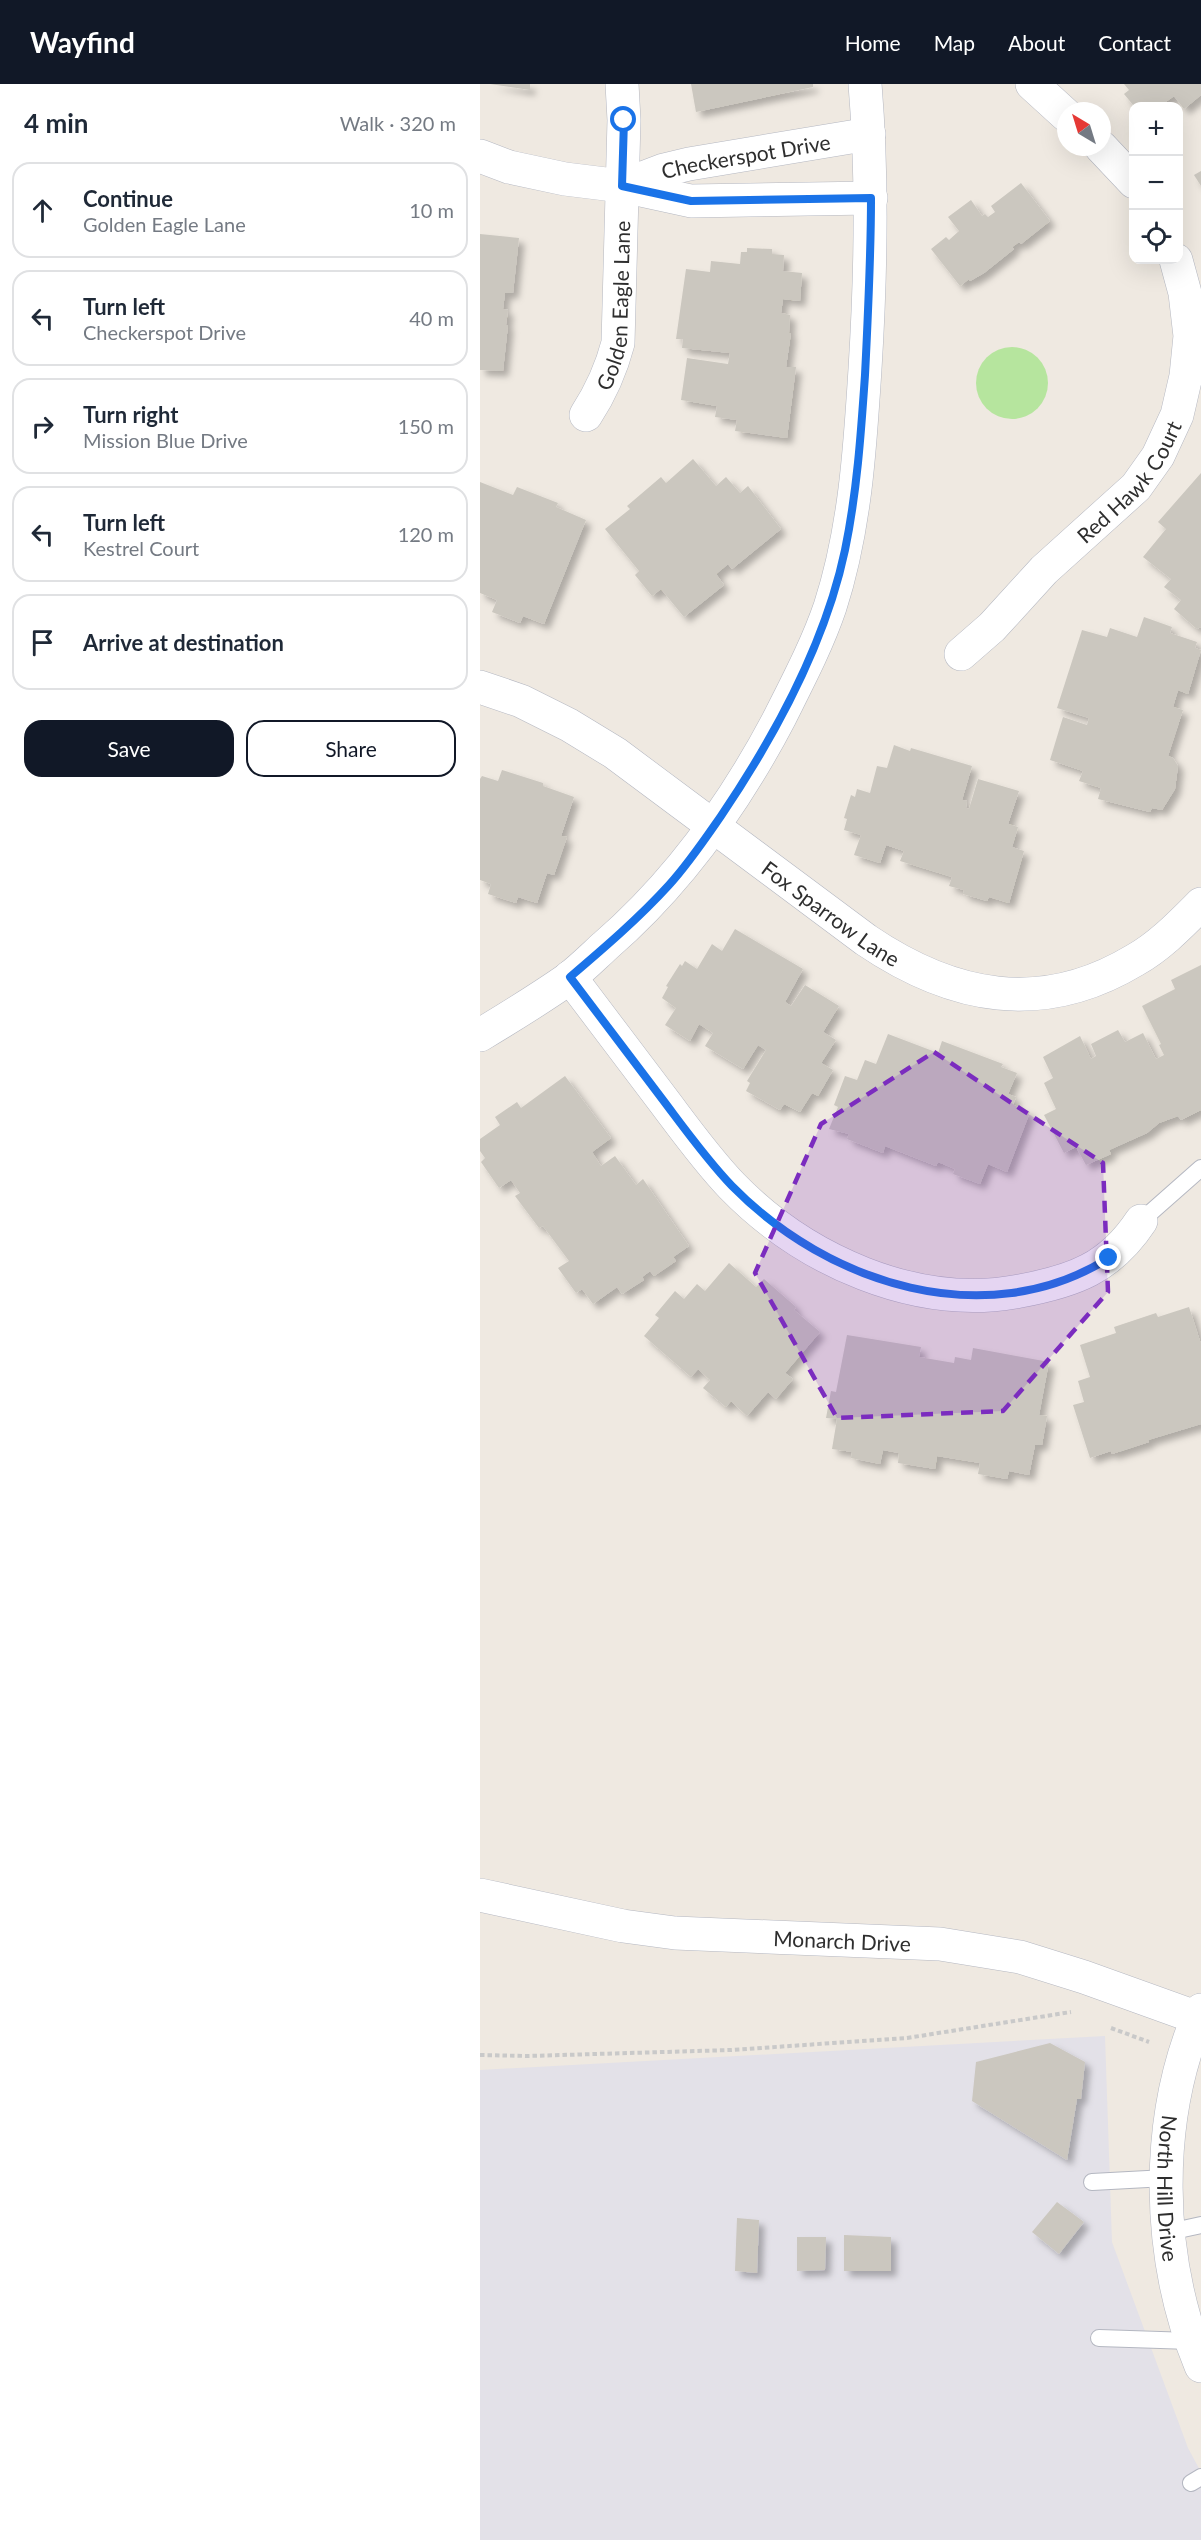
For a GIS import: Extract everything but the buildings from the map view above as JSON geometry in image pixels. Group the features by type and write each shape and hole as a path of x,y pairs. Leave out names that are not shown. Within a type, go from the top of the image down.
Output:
{"street":[{"name":"Golden Eagle Lane","path":"586,414 601,392 612,368 618,343 622,84"},
{"path":"480,1035 570,977 618,935 669,885 694,855 754,767 802,671 829,609 845,550 859,464 871,267 870,134 866,84"},
{"path":"1032,84 1057,107"},
{"name":"Checkerspot Drive","path":"622,186 664,170 688,164 870,134"},
{"name":"Checkerspot Drive","path":"480,156 509,167 565,179 622,186 691,201 871,198"},
{"path":"1109,156 1129,177"},
{"name":"Red Hawk Court","path":"961,654 992,627 1044,570 1136,487 1158,456 1177,415 1186,376 1189,346 1185,293 1177,264"},
{"name":"Fox Sparrow Lane","path":"480,687 521,701 569,725 615,753 895,960 955,986 990,994 1026,995 1063,991 1098,980 1137,960 1172,933 1201,904"},
{"path":"570,977 702,1151 732,1186 767,1217 808,1245 850,1268 895,1285 942,1294 993,1296 1044,1287 1088,1271 1109,1258 1126,1242 1141,1221"},
{"name":"Monarch Drive","path":"480,1895 623,1926 675,1933 940,1944 1020,1957 1199,2014"},
{"name":"North Hill Drive","path":"1196,2354 1168,2232 1166,2148 1177,2082 1199,2014"}],"lane":[{"path":"1141,1221 1201,1168"},
{"path":"1092,2182 1166,2178"},
{"path":"1168,2232 1201,2225"},
{"path":"1099,2338 1196,2354"}],"path":[{"path":"480,2055 528,2056 731,2050 907,2038 1073,2011"}],"highlighted area":[{"path":"934,1052 1103,1163 1108,1292 1003,1411 837,1418 755,1273 821,1124"}],"shaded area":[{"path":"1105,2036 1112,2242 1188,2448 1201,2472 1201,2540 480,2540 480,2070"}],"green space":[{"path":"1012,347 1032,353 1042,363 1048,383 1042,403 1032,413 1012,419 992,413 982,403 976,383 982,363 992,353"}],"route":[{"path":"624,120 622,186 666,198 691,201 871,198 871,267 859,464 845,550 829,609 788,701 754,767 694,855 669,885 618,935 570,977 702,1151 732,1186 767,1217 808,1245 850,1268 895,1285 942,1294 993,1296 1044,1287 1088,1271 1109,1258"}]}
